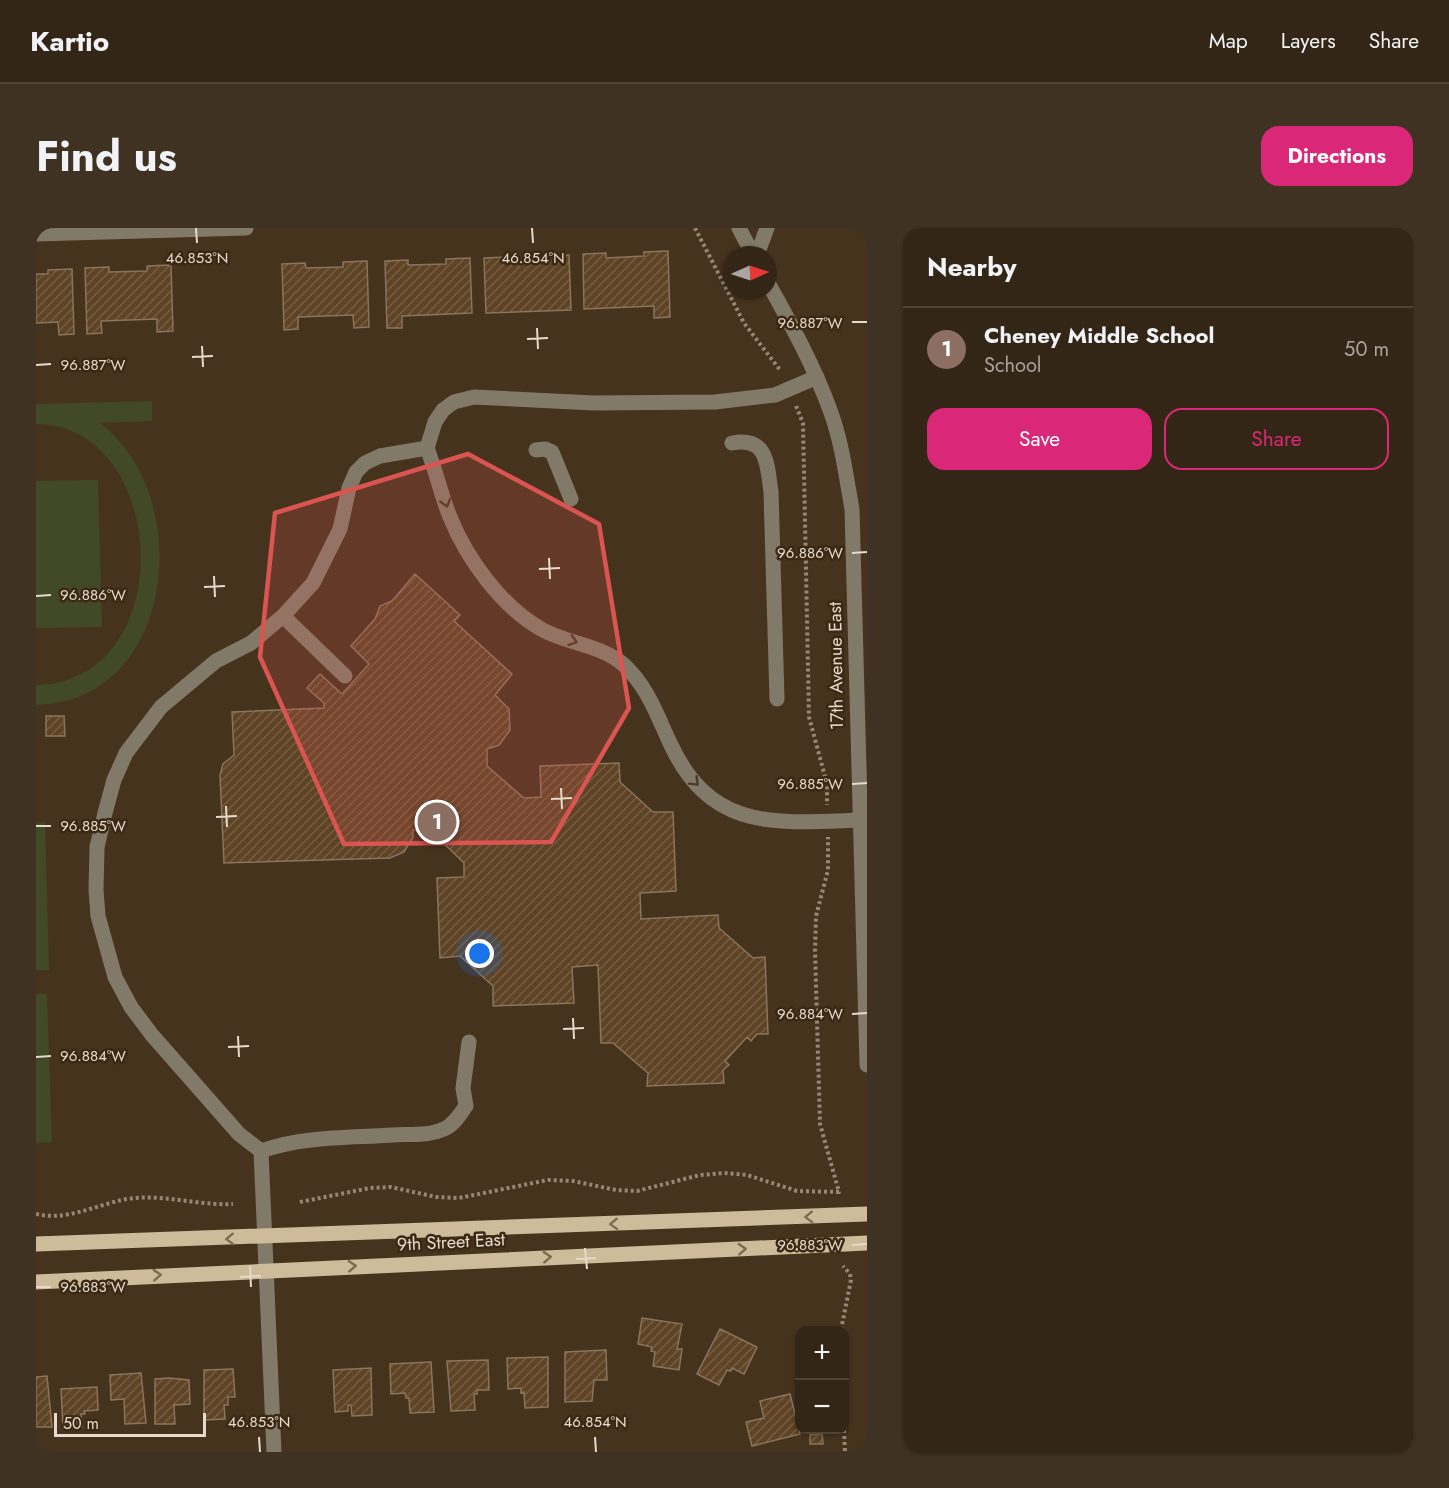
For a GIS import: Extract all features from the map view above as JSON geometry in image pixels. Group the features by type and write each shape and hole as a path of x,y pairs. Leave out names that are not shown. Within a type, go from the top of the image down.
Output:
{"main road":[{"name":"9th Street East","path":"36,1244 264,1238 867,1214"},
{"name":"9th Street East","path":"36,1282 867,1243"}],"street":[{"path":"36,234 246,228"},
{"path":"739,228 750,246"},
{"path":"759,246 767,228"},
{"name":"17th Avenue East","path":"777,300 817,377 831,412 843,456 860,574 859,820 867,1065"},
{"path":"817,377 775,395 714,402 594,403 474,397 454,402 443,410 435,422 427,448 459,538 493,587 538,627 609,654 624,666 643,686 682,768 705,792 750,818 779,822 859,820"},
{"path":"732,443 744,441 756,444 763,454 767,468 771,492 777,699"},
{"path":"261,1151 239,1134 159,1043 126,997 115,977 98,916 97,847 114,780 126,753 142,728 187,682 216,661 250,643 283,616 313,583 340,529 349,488 356,472 365,463 380,456 427,448"},
{"path":"536,450 544,449 552,452 571,499"},
{"path":"283,616 345,676"},
{"path":"261,1151 281,1144 304,1141 421,1134 444,1129 457,1119 466,1106 464,1088 469,1042"},
{"path":"261,1151 274,1452"}],"path":[{"path":"695,228 744,323 780,370"},
{"path":"796,406 803,423 809,717 827,784 827,805"},
{"path":"300,1202 369,1188 391,1187 436,1197 459,1198 548,1180 573,1181 616,1190 637,1191 700,1175 724,1173 747,1175 797,1191 839,1192 820,1124 815,950 816,916 828,870 828,836"},
{"path":"36,1214 44,1216 85,1211 121,1200 141,1197 166,1198 210,1205 233,1204"},
{"path":"842,1326 851,1280 850,1274 843,1266"},
{"path":"844,1434 845,1452"}],"highlighted area":[{"path":"468,454 599,524 629,708 551,842 344,844 260,657 275,513"}],"green space":[{"path":"152,401 152,421 100,423 131,456 150,497 159,543 157,590 144,633 119,670 83,695 36,705 36,685 83,673 116,643 135,601 141,553 133,506 113,464 80,435 36,424 36,404"},
{"path":"98,480 102,627 36,628 36,481"},
{"path":"45,822 49,970 36,970 36,823"},
{"path":"36,994 47,994 52,1142 36,1143"}],"building":[{"path":"668,251 670,317 654,318 654,306 584,309 583,254 606,253 606,258 644,256 644,252"},
{"path":"569,255 571,310 486,313 484,258 507,257 508,262 545,261 545,256"},
{"path":"470,258 472,313 402,316 402,328 387,328 385,261 408,260 408,265 446,264 446,259"},
{"path":"367,261 369,327 354,328 353,315 298,317 298,329 284,330 282,264 305,263 306,268 343,267 343,262"},
{"path":"171,265 173,331 157,332 157,319 101,321 102,333 87,334 85,268 109,267 109,272 147,271 147,266"},
{"path":"72,269 74,334 59,335 58,322 36,323 36,274 48,274 48,270"},
{"path":"415,574 460,615 454,621 512,674 495,695 509,709 510,730 499,745 487,749 487,766 524,798 541,797 540,766 619,763 620,782 653,812 673,812 676,891 640,893 641,919 718,915 719,928 753,958 765,957 768,1034 757,1034 751,1041 747,1037 725,1061 729,1065 723,1070 724,1083 647,1086 648,1073 613,1043 601,1043 598,965 572,967 574,1003 493,1006 493,986 460,956 440,958 437,878 464,877 464,863 429,829 413,830 413,837 404,852 390,858 224,863 220,775 223,764 234,755 232,712 324,708 324,703 307,688 320,674 342,694 369,664 351,646 375,619 380,606 392,601"},
{"path":"46,716 64,716 65,736 46,736"},
{"path":"642,1318 682,1324 677,1349 682,1349 679,1370 653,1366 655,1352 651,1351 652,1347 638,1344"},
{"path":"720,1329 757,1347 744,1374 732,1368 731,1371 727,1370 719,1385 697,1374"},
{"path":"606,1350 607,1380 594,1380 592,1401 565,1402 565,1352"},
{"path":"548,1357 548,1407 525,1408 524,1392 521,1393 521,1388 508,1389 507,1358"},
{"path":"488,1360 489,1390 477,1390 477,1394 474,1394 475,1410 451,1411 447,1361"},
{"path":"431,1362 434,1412 410,1413 409,1398 406,1398 405,1393 391,1394 390,1364"},
{"path":"371,1368 372,1415 352,1416 351,1405 348,1405 348,1411 335,1412 333,1370"},
{"path":"233,1369 235,1397 228,1397 228,1405 224,1405 225,1419 204,1420 204,1370"},
{"path":"141,1373 146,1423 125,1424 124,1399 111,1400 110,1375"},
{"path":"47,1376 52,1427 36,1427 36,1377"},
{"path":"155,1379 189,1380 190,1404 174,1405 175,1424 155,1424"},
{"path":"97,1387 98,1410 84,1411 85,1414 81,1414 82,1427 63,1428 61,1389"},
{"path":"790,1394 795,1414 795,1434 800,1434 752,1446 746,1422 764,1418 760,1401"},
{"path":"822,1434 823,1444 810,1444 810,1435"}],"place":[{"name":"Cheney Middle School","path":"437,822"}]}
